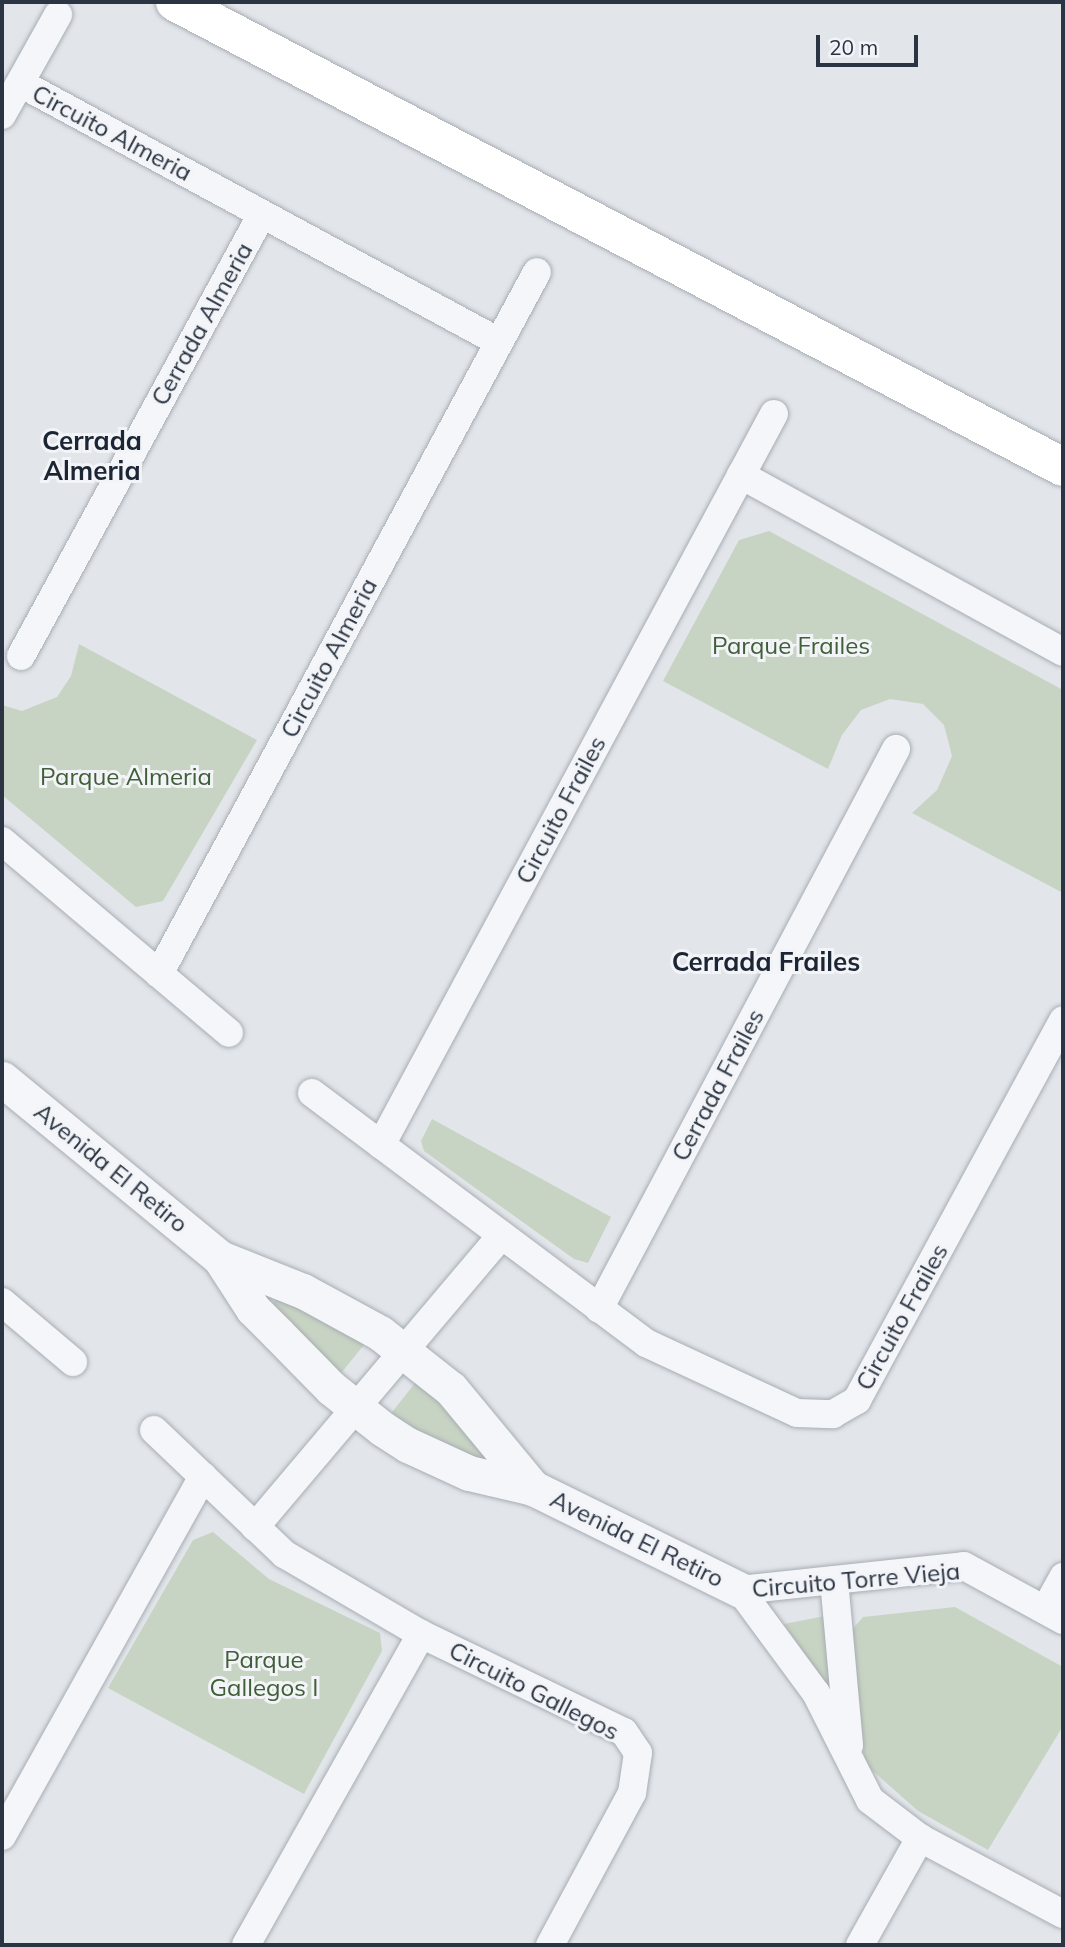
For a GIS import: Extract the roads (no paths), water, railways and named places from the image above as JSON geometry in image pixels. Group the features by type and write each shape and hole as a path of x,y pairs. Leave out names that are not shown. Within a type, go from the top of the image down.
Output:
{"main road":[{"path":"175,2 1063,467"}],"street":[{"name":"Circuito Almeria","path":"2,115 58,15"},
{"name":"Circuito Almeria","path":"20,83 499,342"},
{"name":"Cerrada Almeria","path":"21,656 262,214"},
{"name":"Circuito Almeria","path":"159,974 537,272"},
{"name":"Circuito Frailes","path":"381,1145 774,414"},
{"path":"741,475 1063,652"},
{"name":"Cerrada Frailes","path":"599,1309 896,750"},
{"path":"2,841 229,1033"},
{"name":"Circuito Frailes","path":"312,1093 646,1343 797,1413 833,1414 857,1400 1063,1020"},
{"name":"Avenida El Retiro","path":"2,1079 220,1258 254,1308 356,1409 408,1445 469,1473 533,1488 740,1590"},
{"path":"256,1527 502,1235"},
{"name":"Avenida El Retiro","path":"220,1258 303,1292 380,1333 451,1390 533,1488"},
{"path":"2,1302 72,1362"},
{"name":"Circuito Gallegos","path":"154,1430 284,1554 421,1634 624,1732 638,1753 632,1793 550,1945"},
{"path":"2,1836 203,1476"},
{"name":"Circuito Torre Vieja","path":"740,1590 964,1566 1054,1615 1063,1577"},
{"path":"834,1580 850,1758"},
{"path":"740,1590 803,1674 850,1758 859,1784 870,1800 920,1838 1063,1914"},
{"name":"Circuito Gallegos","path":"246,1945 421,1634"},
{"path":"860,1945 920,1838"}],"district":[{"name":"Cerrada Almeria","path":"92,456"},
{"name":"Cerrada Frailes","path":"766,962"}],"park label":[{"name":"Parque Frailes","path":"791,646"},
{"name":"Parque Almeria","path":"126,777"},
{"name":"Parque Gallegos I","path":"264,1674"}]}
